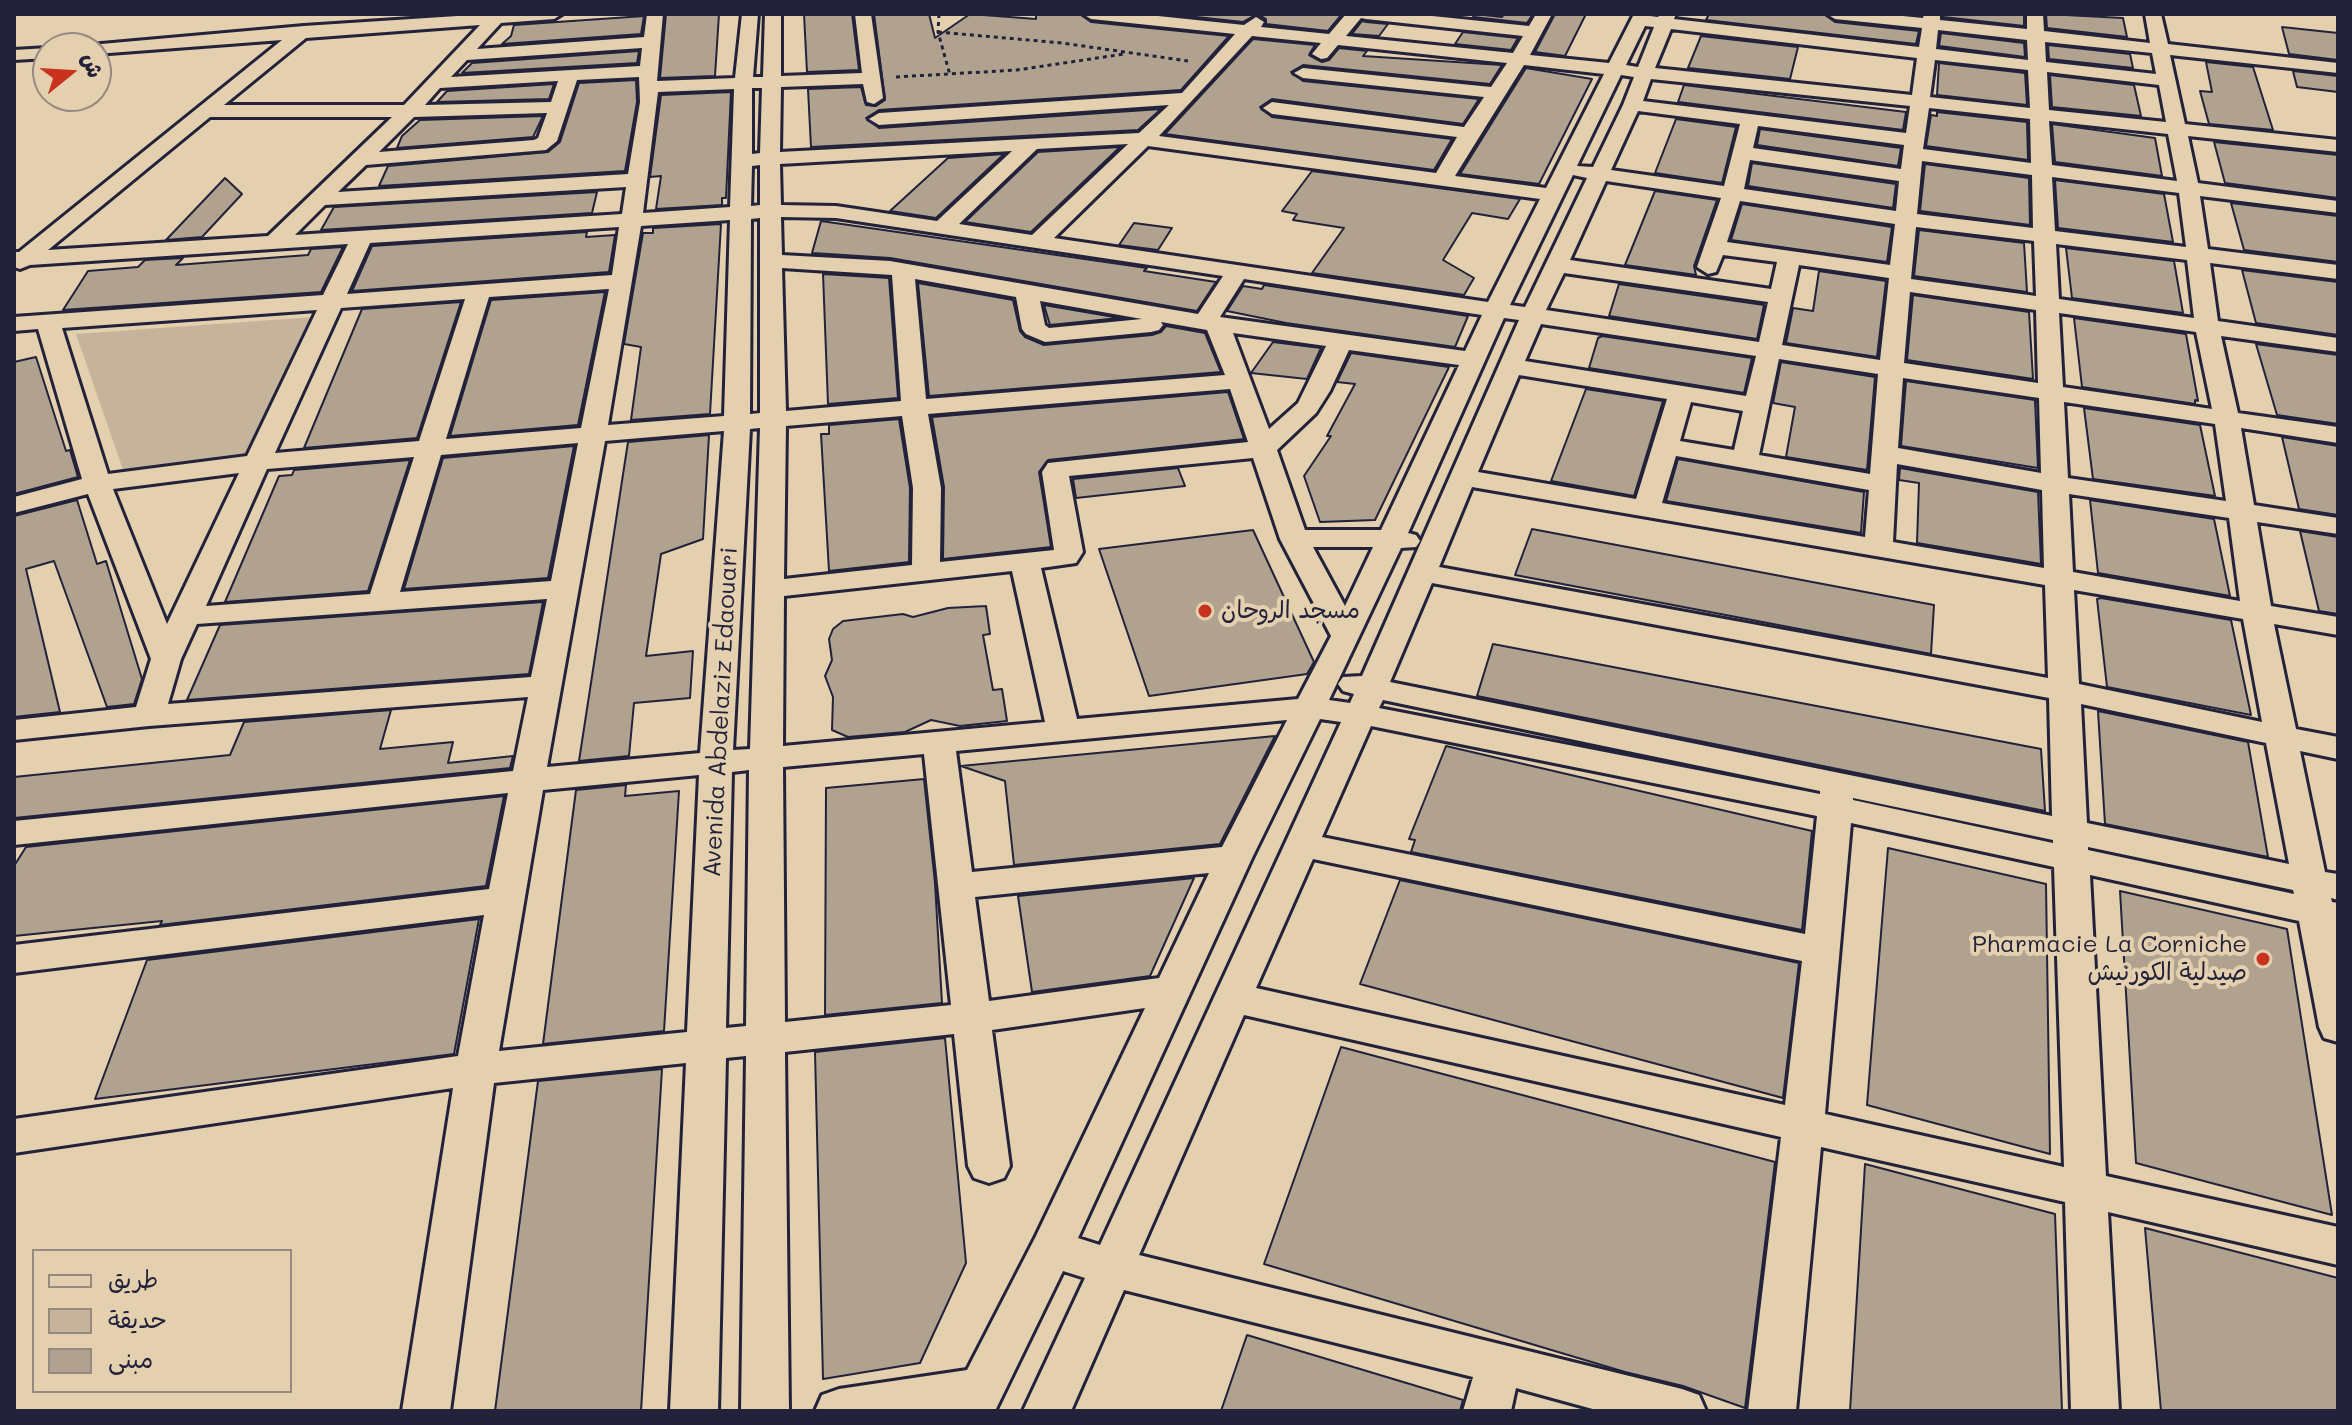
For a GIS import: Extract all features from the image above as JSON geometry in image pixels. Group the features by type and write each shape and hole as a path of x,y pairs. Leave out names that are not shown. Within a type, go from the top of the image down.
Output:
{"street":[{"path":"17,261 325,14"},
{"path":"112,48 554,14"},
{"path":"426,1411 476,1069 505,900 622,281 637,180 655,14"},
{"name":"Avenida Abdelaziz Edaouari","path":"694,1411 709,1044 716,763 737,425 757,212 758,84 750,14"},
{"name":"Avenida Abdelaziz Edaouari","path":"758,84 773,14"},
{"path":"863,14 870,78 884,153"},
{"path":"1091,14 1518,61 1629,83 1750,121 1912,157"},
{"path":"982,284 1145,140 1263,14"},
{"path":"1236,152 1355,14"},
{"path":"1366,14 1533,32"},
{"path":"1442,180 1469,133 1518,61 1544,14"},
{"path":"1835,14 1931,20 2036,39 2338,68"},
{"path":"2153,14 2189,189 2207,327 2227,419 2257,612 2283,738 2325,899 2338,1027"},
{"path":"1629,83 1640,17 1811,46 1927,53 2036,39 2167,81"},
{"path":"273,244 409,111 496,18"},
{"path":"839,1411 976,1400 1175,990 1234,858 1346,636 1497,308 1666,19"},
{"path":"1878,550 1891,368 1912,157 1931,20"},
{"path":"2036,39 2095,1411"},
{"path":"461,55 651,42"},
{"path":"1801,91 1811,46"},
{"path":"435,83 569,76 758,84 870,78"},
{"path":"361,159 539,146 547,141 569,76"},
{"path":"1629,83 1801,91 2338,146"},
{"path":"1278,102 1495,93"},
{"path":"879,119 1187,98"},
{"path":"1278,102 1469,133"},
{"path":"206,111 558,107"},
{"path":"996,111 1004,145"},
{"path":"1702,285 1732,195 1750,121"},
{"path":"757,160 1145,140 1442,180 1573,180 1732,195 2338,272"},
{"path":"942,228 1031,144"},
{"path":"1743,153 1912,157 2338,207"},
{"path":"320,199 637,180"},
{"path":"1047,1411 1234,998 1557,265 1573,180"},
{"path":"17,261 757,212 836,212 2338,435"},
{"name":"Avenida Abdelaziz Edaouari","path":"757,212 773,261 772,589 766,758 765,1411"},
{"path":"149,716 166,659 361,239"},
{"path":"1714,247 2048,304 2338,345"},
{"path":"1745,459 1789,258"},
{"path":"773,261 875,266 1204,322 1475,360"},
{"path":"1557,265 1779,297"},
{"path":"903,271 914,409 927,488 926,574"},
{"path":"1204,322 1238,271"},
{"path":"14,324 622,281"},
{"path":"382,601 479,291"},
{"path":"1027,292 1034,329 1045,335 1204,322"},
{"path":"48,322 97,483 166,659"},
{"path":"1204,322 1240,381 1294,539 1346,636"},
{"path":"772,589 1025,563 1069,554 1057,469 1262,449 1307,408 1340,342"},
{"path":"1513,367 1756,405"},
{"path":"14,505 97,483 259,462 737,425 1240,381"},
{"path":"1646,510 1681,394"},
{"path":"1665,446 1885,485"},
{"path":"1887,454 2056,484 2338,526"},
{"path":"1464,478 2338,626"},
{"path":"1294,539 1390,538 1426,559 2338,748"},
{"path":"1025,563 1063,730"},
{"path":"186,616 562,589"},
{"path":"1324,677 1366,701"},
{"path":"14,730 149,716 544,686"},
{"path":"14,833 528,780 1366,701 1836,795 2325,899"},
{"path":"939,742 989,1166"},
{"path":"1772,1411 1836,795"},
{"path":"1301,845 1822,951"},
{"path":"956,886 1234,858"},
{"path":"14,959 505,900"},
{"path":"14,1136 476,1069 971,1018 1175,990"},
{"path":"1234,998 2338,1246"},
{"path":"1052,1248 1112,1268 1682,1411"},
{"path":"1487,1411 1500,1363"}],"path":[{"path":"939,14 938,32 950,75"},
{"path":"938,32 1062,43 1217,65"},
{"path":"870,78 1044,67 1129,53"}],"green space":[{"path":"314,317 251,452 123,470 76,334"}],"building":[{"path":"666,14 719,14 715,76 660,78"},
{"path":"804,14 852,14 859,70 807,72"},
{"path":"874,14 929,14 935,38 970,14 1036,19 1036,14 1080,14 1091,22 1229,36 1181,90 879,110 866,118 879,128 1161,109 1138,130 811,147 808,89 861,87 866,105 876,106 885,100"},
{"path":"1168,14 1258,14 1243,22"},
{"path":"1258,14 1342,14 1328,31 1266,24 1266,19"},
{"path":"1475,14 1502,17 1504,14 1533,14 1527,23 1473,17"},
{"path":"1555,14 1586,14 1565,56 1535,52"},
{"path":"1709,14 1824,14 1835,22 1919,31 1916,44 1706,20"},
{"path":"1943,14 2024,14 2024,26 1943,17"},
{"path":"2046,14 2123,18 2127,37 2047,28"},
{"path":"644,16 641,34 502,44 511,36 514,25"},
{"path":"1362,21 1388,24 1379,36 1352,34"},
{"path":"2282,27 2338,33 2338,60 2289,54"},
{"path":"1463,32 1518,38 1511,50 1455,44"},
{"path":"1941,33 2024,43 2025,57 1939,46"},
{"path":"1701,36 1798,47 1790,79 1688,68"},
{"path":"1253,39 1315,45 1309,55 1322,62 1329,60 1339,48 1367,51 1363,56 1502,65 1490,84 1303,65 1291,72 1303,81 1479,99 1463,124 1272,99 1260,107 1272,117 1452,139 1434,170 1165,134"},
{"path":"2048,45 2130,54 2133,68 2049,59"},
{"path":"639,51 637,63 462,73 472,63"},
{"path":"2206,62 2253,67 2273,130 2209,124 2200,91 2212,92"},
{"path":"1939,63 2025,73 2027,105 1937,95"},
{"path":"1526,68 1592,79 1539,184 1460,174"},
{"path":"2293,71 2338,76 2338,92 2297,87"},
{"path":"2050,75 2134,85 2141,116 2052,107"},
{"path":"636,80 637,102 625,171 379,186 388,166 548,152 560,142 579,83"},
{"path":"554,84 549,99 437,102 447,91"},
{"path":"1684,85 1906,112 1903,130 1678,102"},
{"path":"731,92 726,198 722,198 722,205 656,209 661,176 650,177 661,95"},
{"path":"1937,112 2027,122 2028,160 1926,146 1931,115 1937,116"},
{"path":"543,116 533,137 397,148 402,136 420,120"},
{"path":"1676,119 1736,127 1722,183 1655,173"},
{"path":"2052,124 2155,138 2162,176 2055,162"},
{"path":"1760,129 1901,148 1898,166 1757,145"},
{"path":"2214,142 2338,155 2338,198 2225,183"},
{"path":"1120,147 1031,232 965,222 1038,152"},
{"path":"1004,154 936,218 890,211 948,158"},
{"path":"1752,163 1896,184 1893,208 1748,186"},
{"path":"1925,164 2029,178 2030,225 1920,211"},
{"path":"1312,171 1520,199 1508,219 1472,213 1443,260 1474,278 1464,295 1312,273 1344,228 1293,220 1297,214 1282,211"},
{"path":"225,178 242,194 202,237 166,240"},
{"path":"2055,180 2164,194 2173,242 2058,228"},
{"path":"1655,191 1717,200 1694,266 1696,275 1625,265"},
{"path":"597,192 592,213 321,230 334,207"},
{"path":"2231,203 2338,216 2338,262 2244,250"},
{"path":"1742,204 1892,227 1887,262 1731,240"},
{"path":"821,221 1147,268 1144,271 1216,282 1197,311 890,258 812,253"},
{"path":"1134,223 1172,228 1158,250 1119,245"},
{"path":"721,224 710,414 631,420 641,347 624,344 643,233 653,233 653,228"},
{"path":"1919,230 2024,243 2027,292 1914,276"},
{"path":"587,232 586,237 615,235 609,272 352,291 372,246"},
{"path":"343,247 321,292 63,310 88,271 138,267 145,260 183,258 176,265 308,255 311,249"},
{"path":"2066,248 2174,261 2183,313 2072,298"},
{"path":"2242,270 2338,282 2338,335 2256,323"},
{"path":"1819,271 1886,281 1877,357 1786,343 1793,308 1813,311"},
{"path":"823,274 889,278 898,398 828,404"},
{"path":"918,283 1013,300 1020,331 1025,337 1044,345 1152,335 1166,326 1205,333 1221,372 929,396"},
{"path":"1619,284 1764,305 1757,339 1609,316"},
{"path":"1264,285 1468,316 1455,347 1286,323 1227,311 1243,286 1262,289"},
{"path":"605,292 578,425 450,436 491,300"},
{"path":"1913,295 2029,312 2033,379 1907,360"},
{"path":"461,302 417,438 304,448 362,309"},
{"path":"1044,305 1120,318 1050,325"},
{"path":"2074,318 2186,334 2198,401 2195,400 2195,404 2082,387"},
{"path":"1602,336 1752,358 1744,393 1589,368 1598,338"},
{"path":"1273,342 1321,348 1307,379 1251,373"},
{"path":"2256,344 2338,355 2338,424 2277,415"},
{"path":"1351,353 1449,367 1375,520 1320,522 1304,476 1331,436 1327,436 1355,384 1337,382"},
{"path":"36,357 66,451 70,450 78,477 14,494 14,362"},
{"path":"1781,362 1875,377 1867,470 1786,457 1795,407 1773,403"},
{"path":"1906,381 2035,400 2038,468 1901,446"},
{"path":"1586,389 1663,401 1634,496 1551,481"},
{"path":"1228,392 1244,439 1048,460 1039,472 1051,547 943,559 944,487 932,417"},
{"path":"2084,408 2200,425 2215,496 2093,479"},
{"path":"899,419 910,488 909,562 829,571 821,434 829,434 829,425"},
{"path":"709,435 703,539 661,554 646,656 693,651 690,698 634,703 629,756 579,761 628,442"},
{"path":"2282,437 2338,446 2338,515 2299,509"},
{"path":"574,446 548,578 404,589 443,458"},
{"path":"1678,459 1864,492 1861,533 1666,501"},
{"path":"410,460 368,591 225,602 279,476 292,475 294,470"},
{"path":"1178,468 1185,486 1076,498 1073,479"},
{"path":"1900,468 2038,492 2041,564 1917,543 1919,483 1899,480"},
{"path":"77,500 97,564 106,561 142,679 134,704 107,707 54,561 26,569 60,712 14,717 14,516"},
{"path":"2090,500 2214,519 2230,596 2098,573"},
{"path":"1532,529 1934,605 1931,654 1515,575"},
{"name":"مسجد الروحان","path":"1253,530 1314,662 1307,674 1149,696 1099,549"},
{"path":"2300,531 2338,537 2338,614 2319,611"},
{"path":"2097,599 2231,620 2251,715 2107,687"},
{"path":"543,602 529,674 187,700 220,625"},
{"path":"986,606 990,634 983,635 993,690 1002,689 1007,721 960,726 931,720 905,732 848,737 832,730 833,697 825,676 832,660 829,639 833,629 843,621 903,614 913,617 948,608"},
{"path":"1493,644 2041,749 2045,811 1477,696"},
{"path":"391,710 380,749 453,742 448,763 513,756 510,768 14,818 14,777 230,755 244,722"},
{"path":"2098,711 2248,742 2268,857 2105,824"},
{"path":"1275,736 1220,844 1014,865 1005,781 961,766"},
{"path":"1446,746 1812,831 1802,930 1411,852 1415,840 1409,839"},
{"path":"924,779 935,883 942,1003 825,1015 826,788"},
{"path":"626,785 625,796 679,791 664,1031 543,1044 576,790"},
{"path":"504,796 486,886 160,925 162,921 14,936 14,866 26,847"},
{"path":"1888,848 2046,884 2050,1154 1867,1105"},
{"path":"1194,878 1150,976 1032,992 1018,896"},
{"path":"1400,880 1799,963 1783,1098 1360,984"},
{"path":"2120,891 2287,929 2332,1215 2136,1163"},
{"path":"479,919 454,1054 95,1099 147,960"},
{"path":"945,1038 966,1263 920,1363 823,1379 815,1052"},
{"path":"1341,1047 1775,1162 1745,1408 1683,1386 1625,1372 1264,1264"},
{"path":"662,1069 641,1411 495,1411 538,1081"},
{"path":"1865,1164 2055,1214 2062,1411 1850,1411"},
{"path":"2145,1228 2338,1278 2338,1411 2161,1411"},
{"path":"1247,1335 1463,1400 1460,1411 1221,1411"}],"place":[{"name":"مسجد الروحان","path":"1205,611"},
{"name":"Pharmacie La Corniche صيدلية الكورنيش","path":"2263,959"}]}
